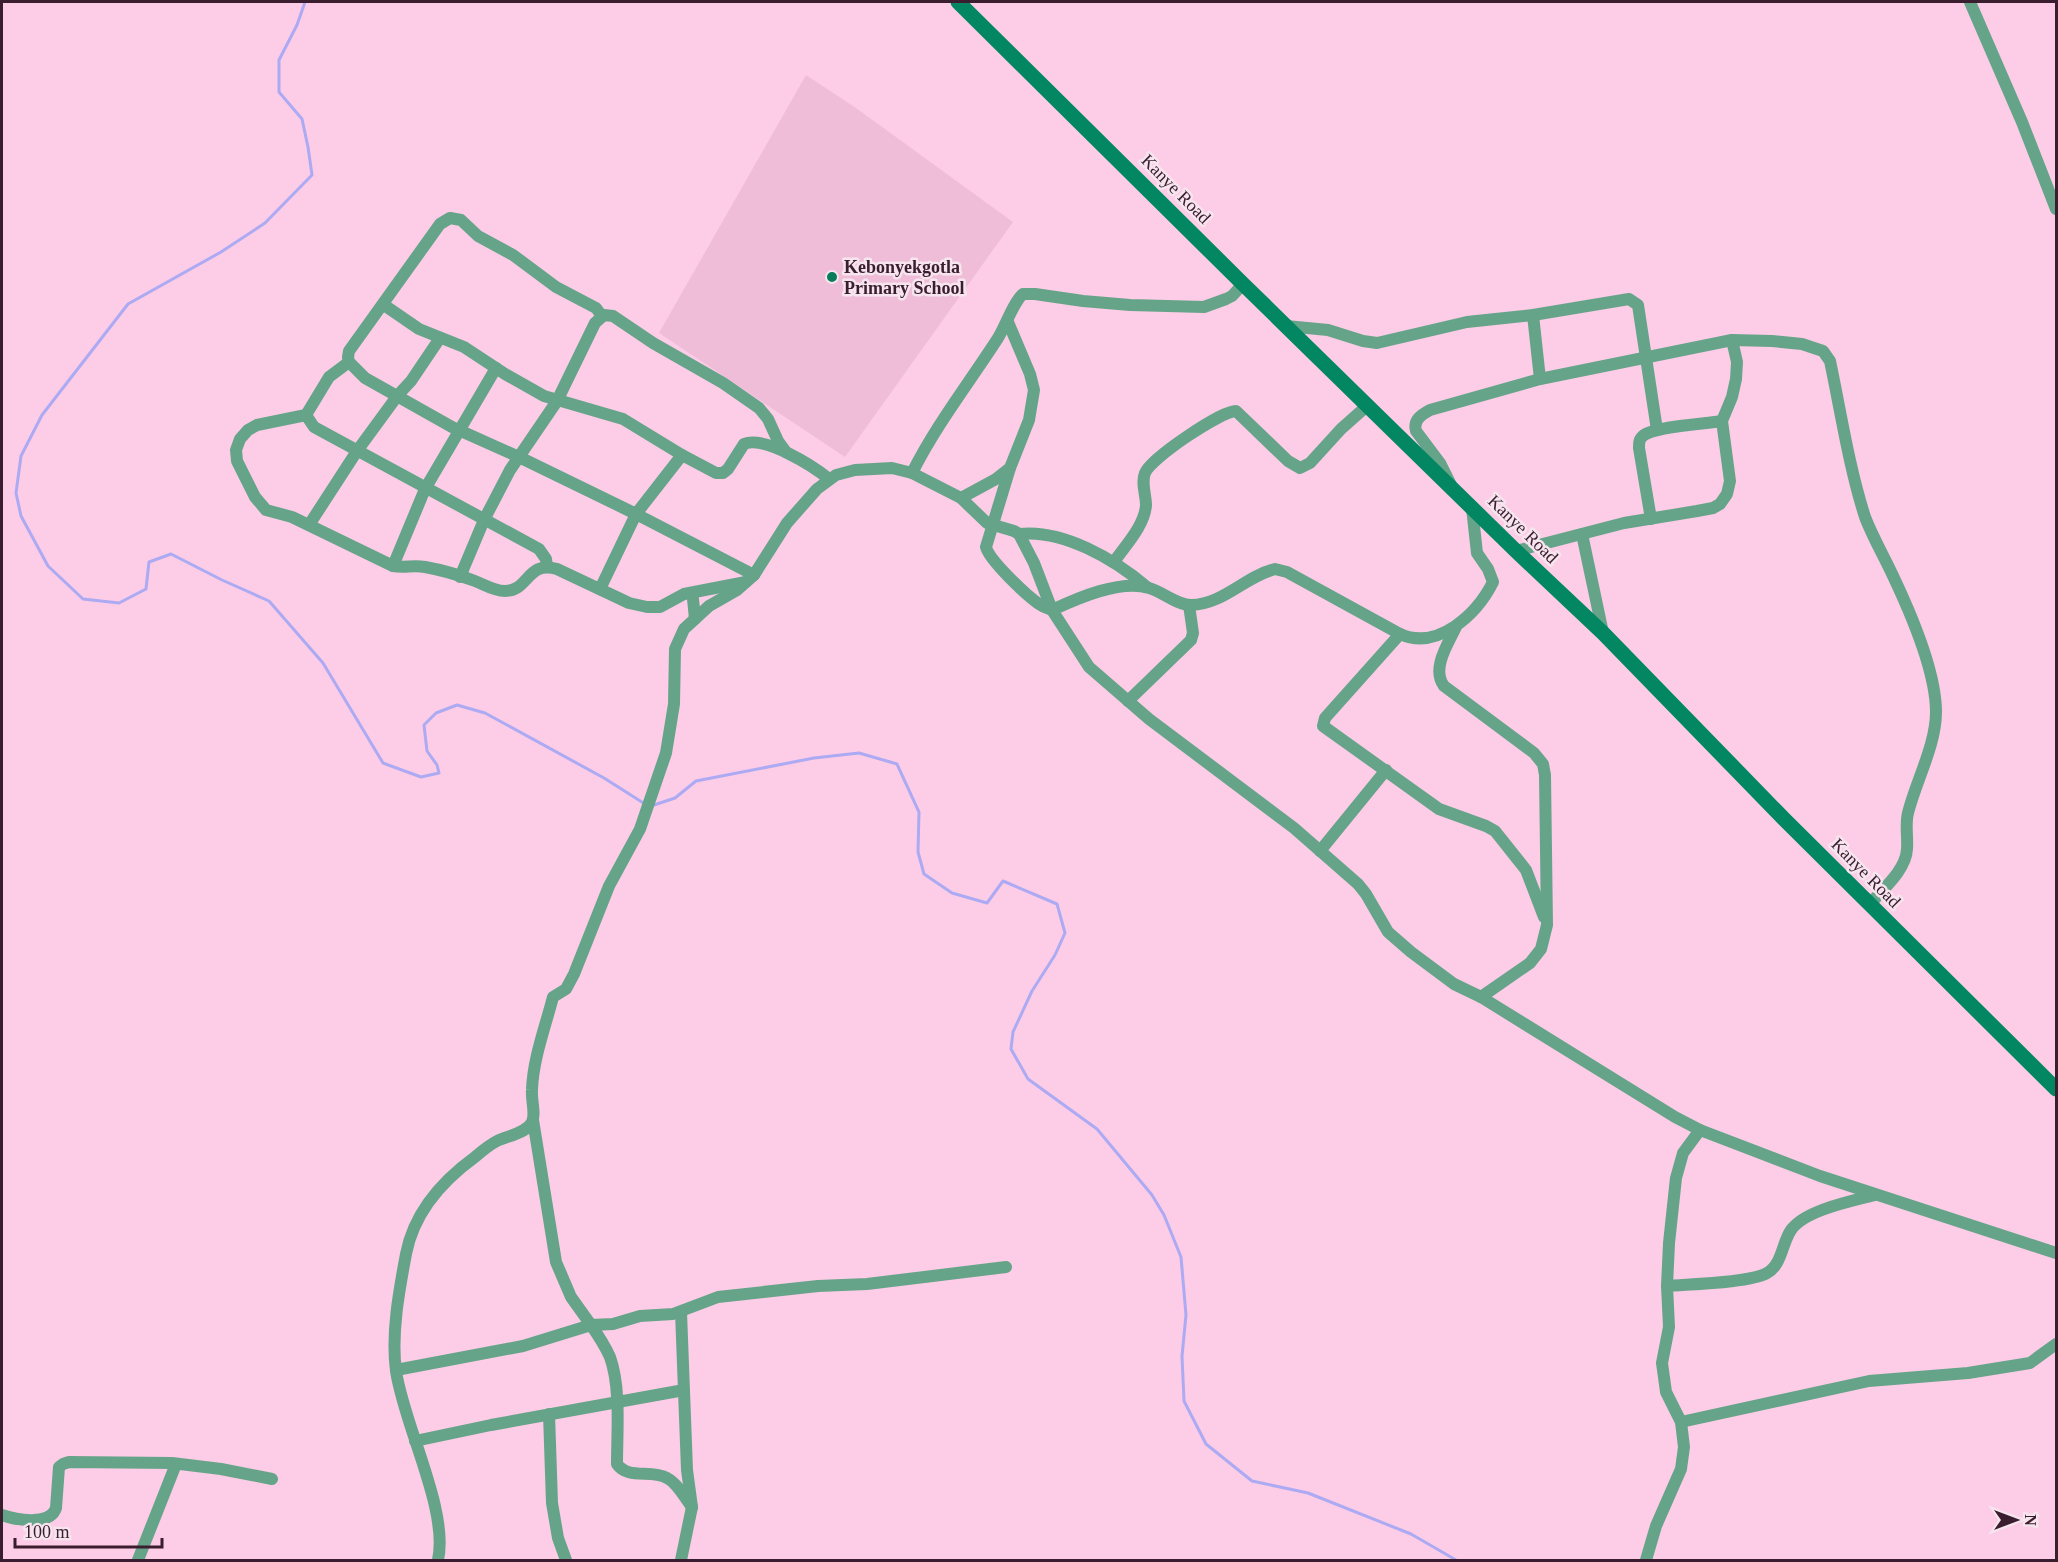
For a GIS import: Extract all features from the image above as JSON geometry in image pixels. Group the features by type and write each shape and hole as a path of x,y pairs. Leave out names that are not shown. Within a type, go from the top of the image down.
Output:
{"main road":[{"name":"Kanye Road","path":"958,2 1516,552 1603,633 1784,819 2056,1089"}],"street":[{"path":"1970,2 2022,122 2056,209"},
{"path":"602,316 598,310 556,287 513,255 478,236 461,220 446,219 349,351 348,357 349,362 365,378 459,431 519,457 636,514 751,578"},
{"path":"912,473 935,431 1008,322 1018,299 1026,293 1130,305 1204,307 1233,296 1243,284"},
{"path":"1286,326 1328,330 1377,343 1467,322 1533,315 1629,298 1638,305 1657,430"},
{"path":"384,305 419,329 464,347 528,388 557,401 623,419 721,474 728,470 747,442 759,442 786,452 829,478"},
{"path":"1533,315 1540,379"},
{"path":"460,577 484,520 510,470 557,401 595,323 602,316 613,316 653,343 723,383 759,408 768,419 774,434 786,452"},
{"path":"1008,322 1030,374 1034,390 1029,420 1010,468 986,547 990,558 1037,603 1052,610 1096,592 1133,586 1147,587"},
{"path":"309,525 357,451 411,381 440,338"},
{"path":"1516,552 1582,534 1713,508 1724,499 1730,481 1722,421 1732,397 1737,362 1732,340"},
{"path":"1453,488 1440,463 1414,425 1417,419 1430,410 1540,379 1732,340 1802,344 1823,351 1830,361 1850,457 1866,517 1913,623 1935,695 1936,716 1930,743 1924,768 1907,815 1907,850 1904,863 1870,904"},
{"path":"349,362 329,377 306,415 272,421 252,428 240,439 236,454 238,464 261,507 270,512 292,517 393,566 424,567 492,589 508,591 520,585 533,571 547,566 629,603 654,608 751,578"},
{"path":"393,566 425,489 496,368"},
{"path":"1114,562 1143,517 1146,505 1144,477 1148,468 1158,458 1223,414 1238,411 1288,461 1300,468 1310,463 1341,429 1368,405"},
{"path":"306,415 314,427 539,549 546,559 547,566"},
{"path":"1651,519 1639,442 1642,437 1657,430 1722,421"},
{"path":"600,589 636,514 682,454"},
{"path":"692,1507 668,1478 651,1474 628,1473 621,1470 617,1464 616,1403 610,1359 591,1325 571,1297 556,1262 533,1120 534,1071 553,998 566,989 574,974 609,886 640,829 662,768 673,716 675,649 684,629 709,606 751,578 787,524 829,478 843,472 892,468 912,473 932,481 961,498 981,518 993,525 1019,534 1034,564 1052,610 1089,667 1175,739 1294,828 1358,884 1388,932 1454,984 1481,997 1626,1088 1700,1130 1820,1176 2056,1253"},
{"path":"961,498 996,479 1010,468"},
{"path":"1019,534 1040,533 1064,539 1114,562 1147,587 1189,605 1214,601 1271,570 1280,570 1400,634 1419,640 1428,639 1456,627 1468,617 1493,582 1488,569 1477,553 1472,508"},
{"path":"1582,534 1603,633"},
{"path":"689,596 709,606"},
{"path":"689,596 695,618"},
{"path":"1128,701 1191,640 1193,633 1189,605"},
{"path":"1456,627 1438,671 1439,680 1534,753 1543,764 1546,788 1547,925 1541,949 1530,963 1481,997"},
{"path":"1400,634 1323,722 1326,730 1439,809 1495,831 1526,870 1547,925"},
{"path":"1320,851 1386,770"},
{"path":"441,1558 441,1537 437,1516 404,1407 396,1370 396,1324 406,1251 422,1211 431,1197 457,1170 495,1142 528,1127 533,1120"},
{"path":"1646,1560 1656,1526 1681,1469 1684,1447 1681,1422 1670,1404 1662,1363 1669,1327 1667,1286 1676,1178 1683,1153 1700,1130"},
{"path":"1667,1286 1739,1280 1766,1274 1778,1262 1785,1240 1798,1222 1829,1208 1875,1195"},
{"path":"396,1370 523,1346 591,1325 613,1324 640,1316 681,1312 718,1297 818,1286 867,1284 1006,1267"},
{"path":"681,1312 687,1470 692,1507 681,1560"},
{"path":"1681,1422 1869,1381 1968,1373 2030,1363 2056,1344"},
{"path":"415,1441 684,1390"},
{"path":"549,1414 552,1503 558,1538 566,1560"},
{"path":"2,1515 36,1520 54,1515 57,1474 59,1467 69,1462 176,1464 220,1469 272,1479"},
{"path":"138,1560 176,1464"}],"shaded area":[{"name":"Kebonyekgotla Primary School","path":"806,75 856,108 1013,222 845,457 659,333"}],"waterway":[{"path":"305,2 297,25 279,60 279,92 302,119 312,175 265,223 221,252 128,304 42,415 21,456 16,493 21,516 48,566 83,599 119,603 146,589 149,562 171,554 269,601 323,663 383,763 421,777 439,773 437,765 427,751 424,725 436,713 457,705 485,713 604,778 645,804"},
{"path":"651,806 675,798 696,781 814,758 859,753 897,764 919,812 918,852 924,874 952,893 987,903 1003,881 1057,904 1065,933 1055,955 1032,991 1013,1032 1011,1049 1028,1079 1097,1129 1152,1195 1164,1215 1181,1257 1186,1315 1182,1356 1184,1401 1206,1444 1252,1481 1308,1493 1411,1534 1456,1560"}],"place":[{"name":"Kebonyekgotla Primary School","path":"832,277"}]}
